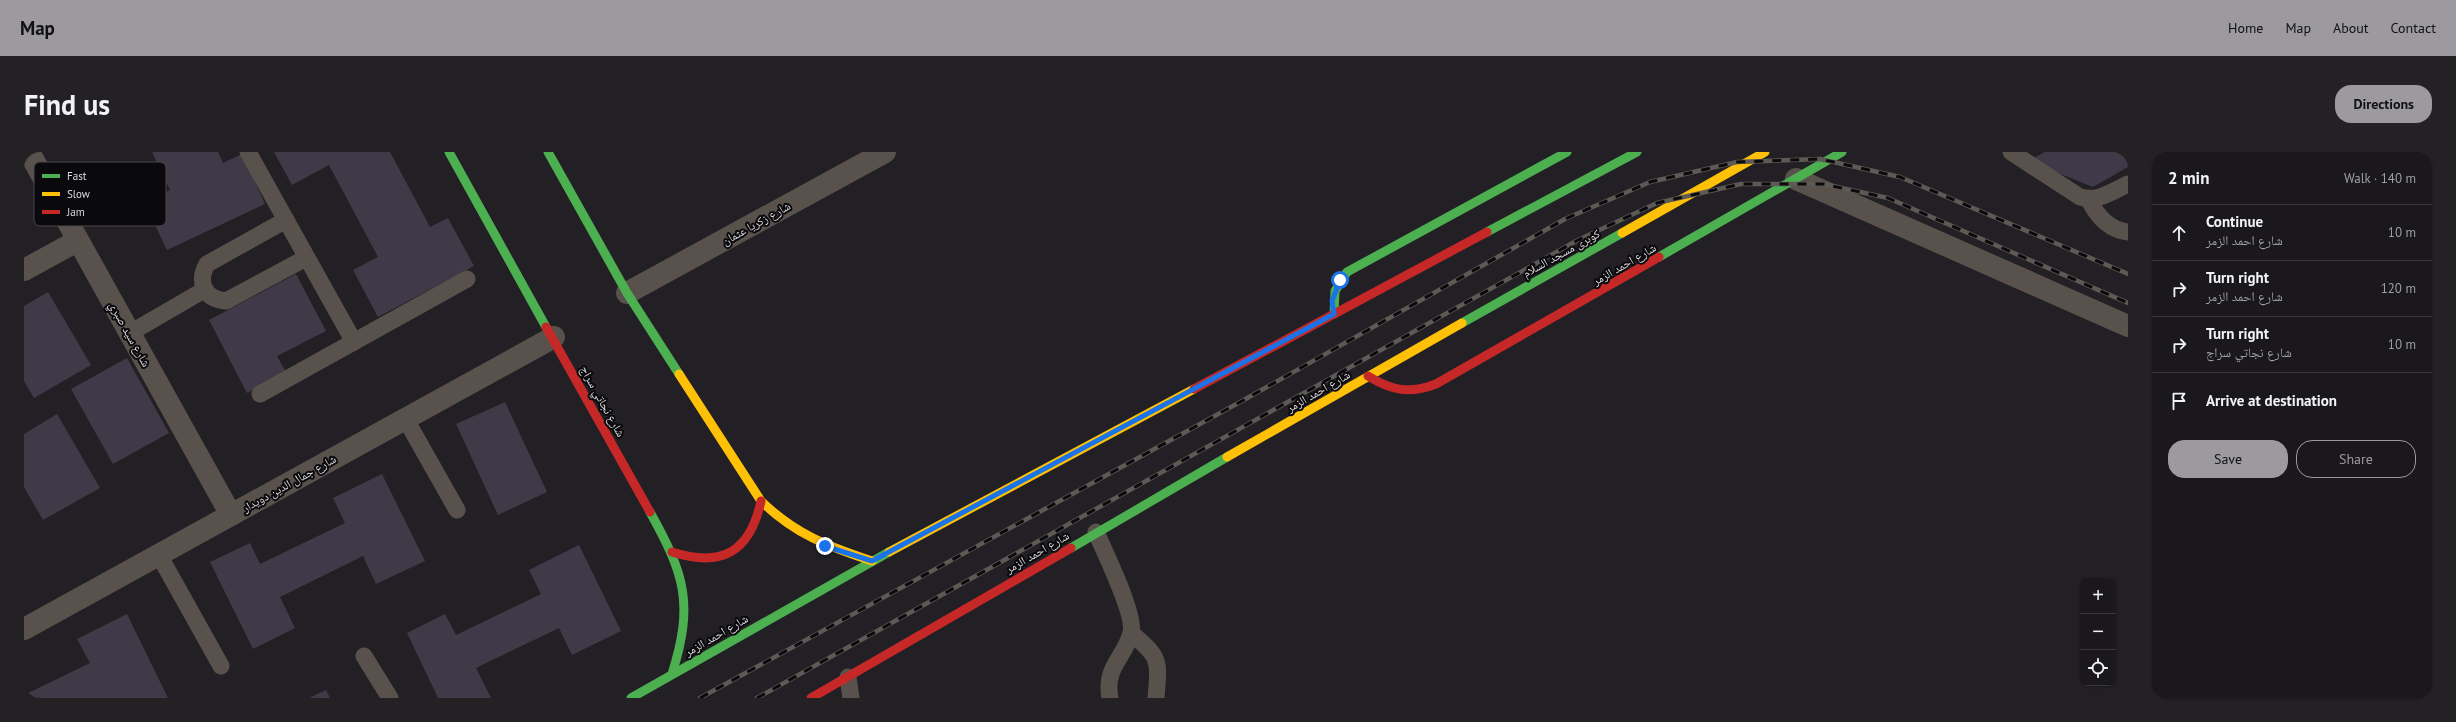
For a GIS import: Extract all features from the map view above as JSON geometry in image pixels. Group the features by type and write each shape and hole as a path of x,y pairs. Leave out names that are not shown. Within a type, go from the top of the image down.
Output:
{"main road":[{"name":"شارع نجاتي سراج","path":"448,152 554,338 672,552 680,572 685,594 686,618 683,642 672,674"},
{"path":"548,152 627,293 761,501 780,520 801,535 825,546 872,561"},
{"path":"1567,152 1347,272 1334,290 1332,301 1334,314 1638,152"},
{"name":"كوبرى مسجد السلام","path":"1368,376 1765,152"},
{"name":"شارع احمد الزمر","path":"811,698 1368,376 1385,388 1405,392 1426,389 1448,379 1842,152"},
{"name":"شارع احمد الزمر","path":"631,698 872,561 1334,314"},
{"path":"672,552 686,558 702,560 717,559 731,553 744,544 754,531 759,517 761,501"}],"street":[{"name":"شارع سيد صبري","path":"29,152 34,162"},
{"name":"شارع زكريا عثمان","path":"627,293 885,152"},
{"path":"1796,179 2128,326"},
{"name":"شارع سيد صبري","path":"69,226 231,515"},
{"path":"24,270 77,241"},
{"name":"شارع جمال الدين دويدار","path":"24,629 404,418 554,338"}],"lane":[{"path":"248,152 354,342"},
{"path":"2013,152 2080,197 2089,200 2098,199 2128,184"},
{"path":"2089,200 2103,220 2113,228 2128,232"},
{"path":"286,220 207,264 201,281 204,290 214,298 226,301 306,258"},
{"path":"260,394 468,279"},
{"path":"130,333 204,290"},
{"path":"404,418 457,510"},
{"path":"1096,532 1131,618 1131,633 1110,672 1108,685 1110,698"},
{"path":"158,555 221,666"},
{"path":"1131,633 1156,657 1158,664 1156,698"},
{"path":"364,656 390,698"},
{"path":"848,677 850,698"}],"building":[{"path":"152,152 218,152 223,163 242,154 265,204 167,250 156,226 166,226 166,192 170,190 166,182 166,162 157,162"},
{"path":"274,152 390,152 430,227 448,218 474,266 378,317 353,270 378,257 329,165 292,185"},
{"path":"2045,152 2128,152 2128,167 2093,187 2028,161"},
{"path":"296,274 326,331 277,356 286,372 247,393 209,320"},
{"path":"48,292 91,365 34,398 24,381 24,306"},
{"path":"127,358 169,433 113,464 71,389"},
{"path":"505,402 547,492 498,515 456,424"},
{"path":"57,414 100,488 43,520 24,487 24,434"},
{"path":"382,474 425,561 376,584 363,556 280,597 295,628 253,649 210,562 250,543 260,564 345,523 333,498"},
{"path":"579,545 621,631 572,655 559,628 476,668 491,698 438,698 407,633 445,614 456,635 541,594 529,570"},
{"path":"127,614 168,698 24,698 24,695 90,663 77,639"},
{"path":"326,690 330,698 309,698"}],"railway":[{"path":"700,698 1242,401 1565,219 1650,182 1737,162 1820,159 1900,177 2128,274"},
{"path":"757,698 1578,240 1657,203 1741,184 1823,184 1888,198 2128,303"}],"traffic: fast":[{"path":"449,152 546,327"},
{"path":"548,152 627,293 679,374"},
{"path":"1334,314 1335,291 1347,272 1567,152"},
{"path":"1487,232 1637,152"},
{"path":"1659,257 1842,152"},
{"path":"1462,323 1622,233"},
{"path":"1071,548 1227,457"},
{"path":"650,512 671,554 678,572 682,590 684,609 683,628 679,650 672,674"},
{"path":"631,698 889,552"}],"traffic: slow":[{"path":"1622,233 1765,152"},
{"path":"1227,457 1462,323"},
{"path":"679,374 761,501 799,531 840,550 872,561"},
{"path":"889,552 1194,389"}],"traffic: jam":[{"path":"1194,389 1487,232"},
{"path":"1368,376 1393,388 1409,390 1436,384 1659,257"},
{"path":"546,327 650,512"},
{"path":"672,552 705,558 731,552 741,544 749,533 756,518 761,501"},
{"path":"811,698 1071,548"}],"route":[{"path":"825,546 872,561 1334,314 1332,301 1334,290 1340,280"}]}
